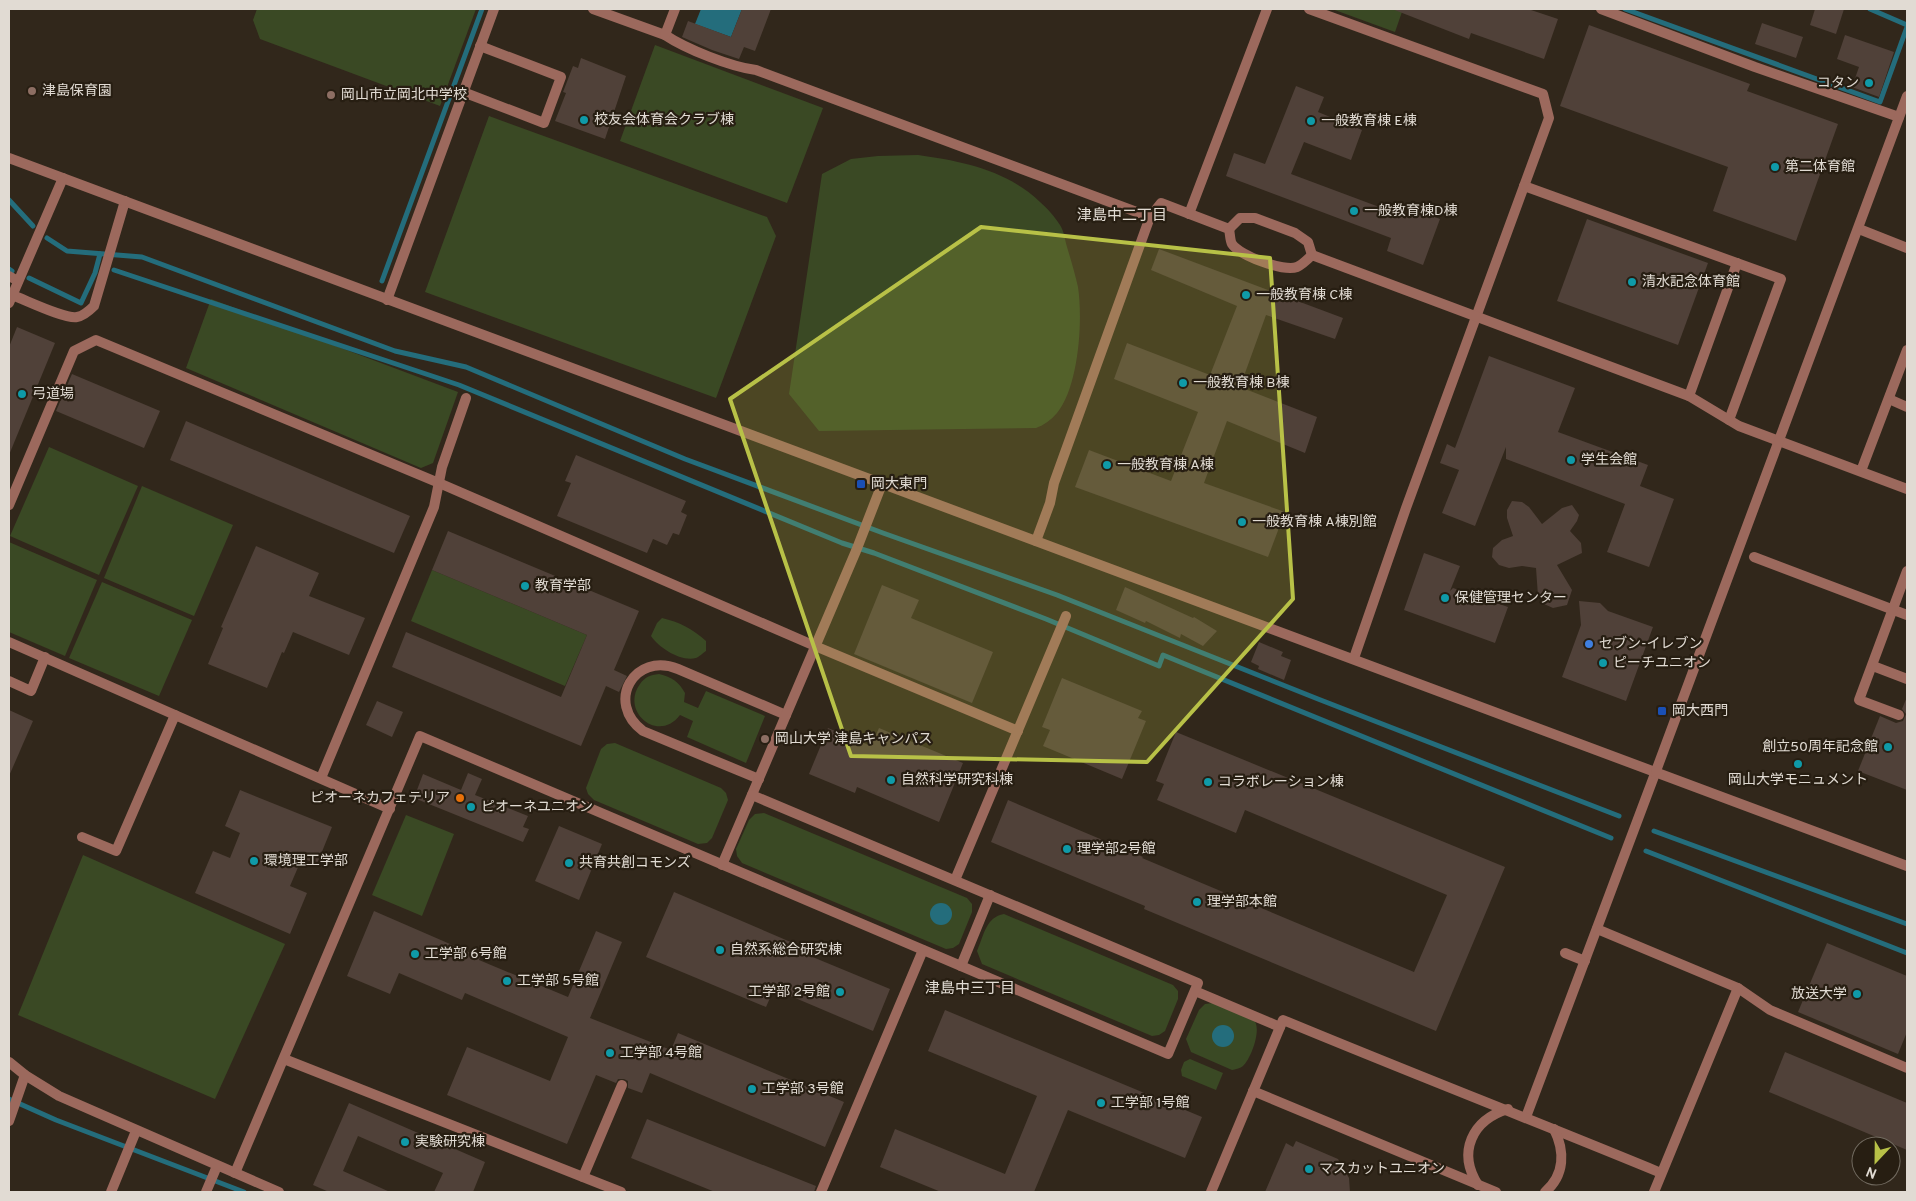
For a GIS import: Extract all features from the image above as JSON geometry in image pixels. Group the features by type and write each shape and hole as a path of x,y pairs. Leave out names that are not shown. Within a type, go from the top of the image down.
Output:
{"street":[{"path":"387,300 494,9"},
{"path":"593,9 666,35 676,42 742,69 765,74 1150,217"},
{"path":"666,35 675,9"},
{"path":"1189,214 1267,9"},
{"path":"1309,9 1543,94 1549,118 1373,599 1354,658"},
{"path":"1601,9 1755,67 1900,117"},
{"path":"463,92 544,122 558,86 561,77 480,46"},
{"path":"1526,1117 1780,441 1907,96"},
{"path":"9,158 1354,658 1907,866"},
{"path":"63,178 12,278 10,299 68,317 78,317 94,306 125,201"},
{"path":"1524,186 1781,279 1729,420"},
{"path":"1036,541 1050,503 1054,483 1150,217 1161,203 1229,229"},
{"path":"1229,229 1240,218 1255,218 1295,233 1308,242 1312,255"},
{"path":"1229,229 1232,244 1244,254 1284,269 1298,267 1312,255"},
{"path":"1859,229 1907,248"},
{"path":"1312,255 1689,396 1729,420 1907,489"},
{"path":"1689,396 1737,263"},
{"path":"9,505 74,351 96,340 439,483 815,646 1018,730"},
{"path":"1861,472 1907,350"},
{"path":"321,778 434,507 442,467 466,398"},
{"path":"1889,400 1907,407"},
{"path":"722,865 869,520 882,484"},
{"path":"1754,557 1907,615"},
{"path":"1899,715 1859,700 1907,571"},
{"path":"955,880 1064,623"},
{"path":"9,642 390,809"},
{"path":"9,681 31,690 45,657"},
{"path":"759,779 642,732 632,721 626,710 625,697 629,684 635,675 646,668 652,666 671,666 786,715"},
{"path":"1873,666 1907,679"},
{"path":"82,837 116,851 175,715"},
{"path":"235,1174 420,736 1168,1054 1198,983 752,795"},
{"path":"961,966 990,895"},
{"path":"1596,929 1738,988 1770,1010 1907,1068"},
{"path":"821,1192 923,950"},
{"path":"1565,953 1585,961"},
{"path":"1654,1192 1738,988"},
{"path":"1195,991 1280,1027"},
{"path":"1211,1192 1282,1020 1661,1173"},
{"path":"284,1059 621,1192"},
{"path":"9,1062 25,1075 58,1096 278,1192"},
{"path":"9,1121 25,1075"},
{"path":"583,1177 622,1085"},
{"path":"1253,1091 1496,1192"},
{"path":"1478,1185 1469,1166 1468,1152 1471,1138 1479,1126 1490,1116 1508,1110"},
{"path":"1545,1192 1556,1180 1561,1167 1562,1151 1554,1129"},
{"path":"111,1192 136,1131"},
{"path":"210,1184 217,1166"}],"highlighted area":[{"path":"981,227 1270,258 1293,599 1147,762 851,756 730,399"}],"green space":[{"path":"257,9 476,9 440,106 260,39 253,20"},
{"path":"1332,9 1403,9 1395,32"},
{"path":"655,45 823,108 787,203 620,141"},
{"path":"489,116 767,217 776,236 716,398 425,292"},
{"path":"918,155 967,164 1013,182 1043,204 1061,227 1078,287 1080,317 1078,352 1075,370 1064,401 1055,416 1039,427 819,431 789,394 822,174 851,159"},
{"path":"211,299 458,392 433,463 421,468 186,368"},
{"path":"49,447 138,486 99,575 10,536"},
{"path":"142,486 233,525 194,616 104,578"},
{"path":"9,542 97,580 65,656 9,632"},
{"path":"432,570 587,635 565,686 411,621"},
{"path":"102,582 192,620 159,696 69,658"},
{"path":"662,618 680,624 696,633 706,641 706,651 690,659 677,656 665,649 651,636 657,623"},
{"path":"659,674 671,678 678,683 685,693 684,702 698,708 706,691 765,716 746,763 687,737 693,721 680,715 671,723 662,726 652,725 644,720 638,713 635,704 635,694 644,680"},
{"path":"615,743 721,788 726,793 728,800 712,838 707,843 698,844 594,800 588,794 586,788 601,749 607,744"},
{"path":"764,813 967,898 972,904 972,912 959,944 953,948 946,949 742,863 737,856 736,849 749,820 755,814"},
{"path":"406,815 454,834 422,916 372,895"},
{"path":"83,855 285,944 215,1099 18,1015"},
{"path":"1004,914 1173,985 1178,991 1178,999 1165,1031 1159,1035 1152,1036 982,964 977,951 984,933 993,919"},
{"path":"1213,1003 1245,1015 1256,1023 1255,1043 1246,1062 1239,1068 1232,1070 1191,1052 1186,1039 1199,1010 1205,1004"},
{"path":"1190,1059 1223,1073 1216,1090 1182,1076 1181,1070 1184,1062"}],"water":[{"path":"701,9 742,9 731,37 695,24"},
{"path":"941,903 951,910 952,914 945,924 941,925 931,918 930,914 937,904"},
{"path":"1223,1025 1233,1032 1234,1036 1227,1046 1223,1047 1213,1040 1212,1036 1219,1026"}],"building":[{"path":"742,9 771,9 755,51 744,47 739,59 682,37 688,21 731,37"},
{"path":"1392,9 1528,9 1558,19 1544,59 1471,33 1469,39"},
{"path":"1815,9 1844,9 1836,34 1810,25"},
{"path":"1762,23 1803,37 1796,58 1755,44"},
{"path":"1589,25 1750,84 1747,91 1838,124 1796,241 1713,211 1728,167 1560,106"},
{"path":"1845,35 1894,52 1879,97 1852,87 1859,67 1837,59"},
{"path":"581,58 626,76 605,139 555,121 566,93 563,92 573,66 578,68"},
{"path":"1296,86 1324,97 1318,112 1362,130 1351,160 1304,142 1291,174 1406,217 1409,207 1440,219 1423,265 1387,251 1391,238 1226,176 1234,153 1265,164"},
{"name":"清水記念体育館","path":"1587,219 1708,263 1678,345 1557,301"},
{"path":"1159,249 1343,318 1335,339 1266,315 1240,387 1317,417 1305,453 1227,421 1204,483 1285,512 1268,557 1075,487 1089,450 1171,481 1198,412 1114,379 1127,343 1210,375 1237,306 1151,270"},
{"name":"弓道場","path":"17,327 55,343 9,455 9,347"},
{"name":"学生会館","path":"1489,356 1575,388 1558,432 1648,465 1640,486 1674,499 1649,567 1607,552 1625,504 1506,459 1506,447 1475,526 1442,513 1459,470 1440,463 1447,444 1455,448"},
{"path":"72,374 160,411 144,448 56,411"},
{"path":"186,421 410,516 394,553 170,460"},
{"path":"576,455 686,501 681,512 687,515 679,535 673,533 667,545 653,539 647,553 557,516 571,483 565,481"},
{"path":"1512,501 1522,502 1529,507 1542,524 1562,508 1572,505 1579,515 1570,531 1581,543 1582,553 1557,565 1572,590 1567,605 1553,608 1544,604 1538,596 1536,568 1522,566 1509,568 1499,565 1492,557 1493,548 1502,540 1513,536 1507,518 1507,510"},
{"name":"教育学部","path":"448,531 639,611 614,670 627,676 619,692 606,686 581,746 392,667 406,632 561,697 587,635 432,570"},
{"path":"256,546 319,573 309,596 365,618 349,655 293,632 284,653 282,652 267,688 208,664 223,628 221,627"},
{"name":"保健管理センター","path":"1424,553 1460,566 1450,591 1453,588 1508,607 1495,643 1404,610"},
{"path":"882,585 919,600 911,618 993,652 972,703 854,654"},
{"path":"1125,587 1194,617 1217,631 1203,646 1181,634 1180,638 1146,621 1145,623 1116,610"},
{"name":"ピーチユニオン","path":"1579,601 1600,603 1608,611 1653,627 1626,701 1562,677 1581,625"},
{"path":"1259,642 1283,652 1281,656 1291,660 1284,680 1258,669 1259,666 1251,662"},
{"path":"1062,678 1142,711 1138,718 1146,721 1122,779 1043,746 1050,730 1042,727"},
{"name":"創立50周年記念館","path":"1907,697 1907,790 1858,771 1880,716 1896,723 1903,721 1906,714 1902,709"},
{"path":"377,701 403,712 392,737 366,725"},
{"path":"9,710 33,721 9,776"},
{"name":"自然科学研究科棟","path":"828,728 871,746 879,728 963,763 939,822 857,787 855,793 809,774"},
{"name":"理学部本館","path":"1176,732 1505,867 1436,1031 1144,909 1145,906 991,842 1008,800 1414,972 1447,895 1245,810 1236,833 1157,800 1164,784 1156,781"},
{"name":"ピオーネユニオン","path":"468,773 482,779 475,795 528,816 523,827 529,829 523,842 414,798 423,774 461,790"},
{"name":"環境理工学部","path":"240,790 332,827 317,864 302,858 290,886 307,893 290,934 195,893 213,851 230,858 240,833 225,826"},
{"name":"共育共創コモンズ","path":"559,826 602,844 579,900 535,881"},
{"name":"自然系総合研究棟","path":"674,892 793,943 790,950 815,958 890,989 873,1031 774,989 766,1007 646,957"},
{"path":"374,911 480,957 479,960 568,997 596,931 622,942 590,1018 671,1050 678,1033 844,1102 825,1147 650,1073 642,1093 628,1088 628,1081 624,1079 618,1079 616,1083 596,1075 567,1144 447,1095 467,1047 550,1081 568,1037 465,993 462,1000 399,973 390,994 347,976"},
{"name":"放送大学","path":"1827,943 1907,976 1907,1032 1898,1054 1798,1012"},
{"name":"工学部 1号館","path":"945,1010 1202,1117 1185,1158 1068,1110 1034,1192 941,1192 880,1167 895,1129 1005,1174 1037,1096 928,1051"},
{"path":"1785,1052 1907,1103 1907,1150 1901,1147 1901,1136 1874,1136 1769,1092"},
{"name":"実験研究棟","path":"349,1103 485,1162 473,1192 434,1192 443,1173 358,1136 343,1171 390,1192 329,1192 313,1185"},
{"path":"647,1119 816,1186 814,1192 715,1192 631,1158"},
{"name":"マスカットユニオン","path":"1296,1141 1338,1159 1349,1178 1350,1192 1265,1192 1286,1143 1293,1147"}],"waterway":[{"path":"382,281 482,9"},
{"path":"1625,9 1880,102 1907,27"},
{"path":"1870,9 1907,25"},
{"path":"9,200 33,226"},
{"path":"47,238 67,251 142,257 395,351 466,367 685,459 883,533 1057,595 1619,816"},
{"path":"29,278 81,303 95,273 100,254"},
{"path":"114,270 459,385 842,543 874,553 1046,619 1159,666 1163,655 1611,838"},
{"path":"1654,831 1907,924"},
{"path":"1646,851 1907,953"},
{"path":"9,1099 56,1120 244,1192"}],"place":[{"name":"コタン","path":"1869,83"},
{"name":"津島保育園","path":"32,91"},
{"name":"岡山市立岡北中学校","path":"331,95"},
{"name":"校友会体育会クラブ棟","path":"584,120"},
{"name":"一般教育棟 E棟","path":"1311,121"},
{"name":"第二体育館","path":"1775,167"},
{"name":"一般教育棟D棟","path":"1354,211"},
{"name":"清水記念体育館","path":"1632,282"},
{"name":"一般教育棟 C棟","path":"1246,295"},
{"name":"一般教育棟 B棟","path":"1183,383"},
{"name":"弓道場","path":"22,394"},
{"name":"学生会館","path":"1571,460"},
{"name":"一般教育棟 A棟","path":"1107,465"},
{"name":"岡大東門","path":"861,484"},
{"name":"一般教育棟 A棟別館","path":"1242,522"},
{"name":"教育学部","path":"525,586"},
{"name":"保健管理センター","path":"1445,598"},
{"name":"セブン-イレブン","path":"1589,644"},
{"name":"ピーチユニオン","path":"1603,663"},
{"name":"岡大西門","path":"1662,711"},
{"name":"岡山大学 津島キャンパス","path":"765,739"},
{"name":"創立50周年記念館","path":"1888,747"},
{"name":"岡山大学モニュメント","path":"1798,764"},
{"name":"自然科学研究科棟","path":"891,780"},
{"name":"コラボレーション棟","path":"1208,782"},
{"name":"ピオーネカフェテリア","path":"460,798"},
{"name":"ピオーネユニオン","path":"471,807"},
{"name":"理学部2号館","path":"1067,849"},
{"name":"環境理工学部","path":"254,861"},
{"name":"共育共創コモンズ","path":"569,863"},
{"name":"理学部本館","path":"1197,902"},
{"name":"自然系総合研究棟","path":"720,950"},
{"name":"工学部 6号館","path":"415,954"},
{"name":"工学部 5号館","path":"507,981"},
{"name":"工学部 2号館","path":"840,992"},
{"name":"放送大学","path":"1857,994"},
{"name":"工学部 4号館","path":"610,1053"},
{"name":"工学部 3号館","path":"752,1089"},
{"name":"工学部 1号館","path":"1101,1103"},
{"name":"実験研究棟","path":"405,1142"},
{"name":"マスカットユニオン","path":"1309,1169"}],"district":[{"name":"津島中二丁目","path":"1122,216"},
{"name":"津島中三丁目","path":"970,989"}]}
